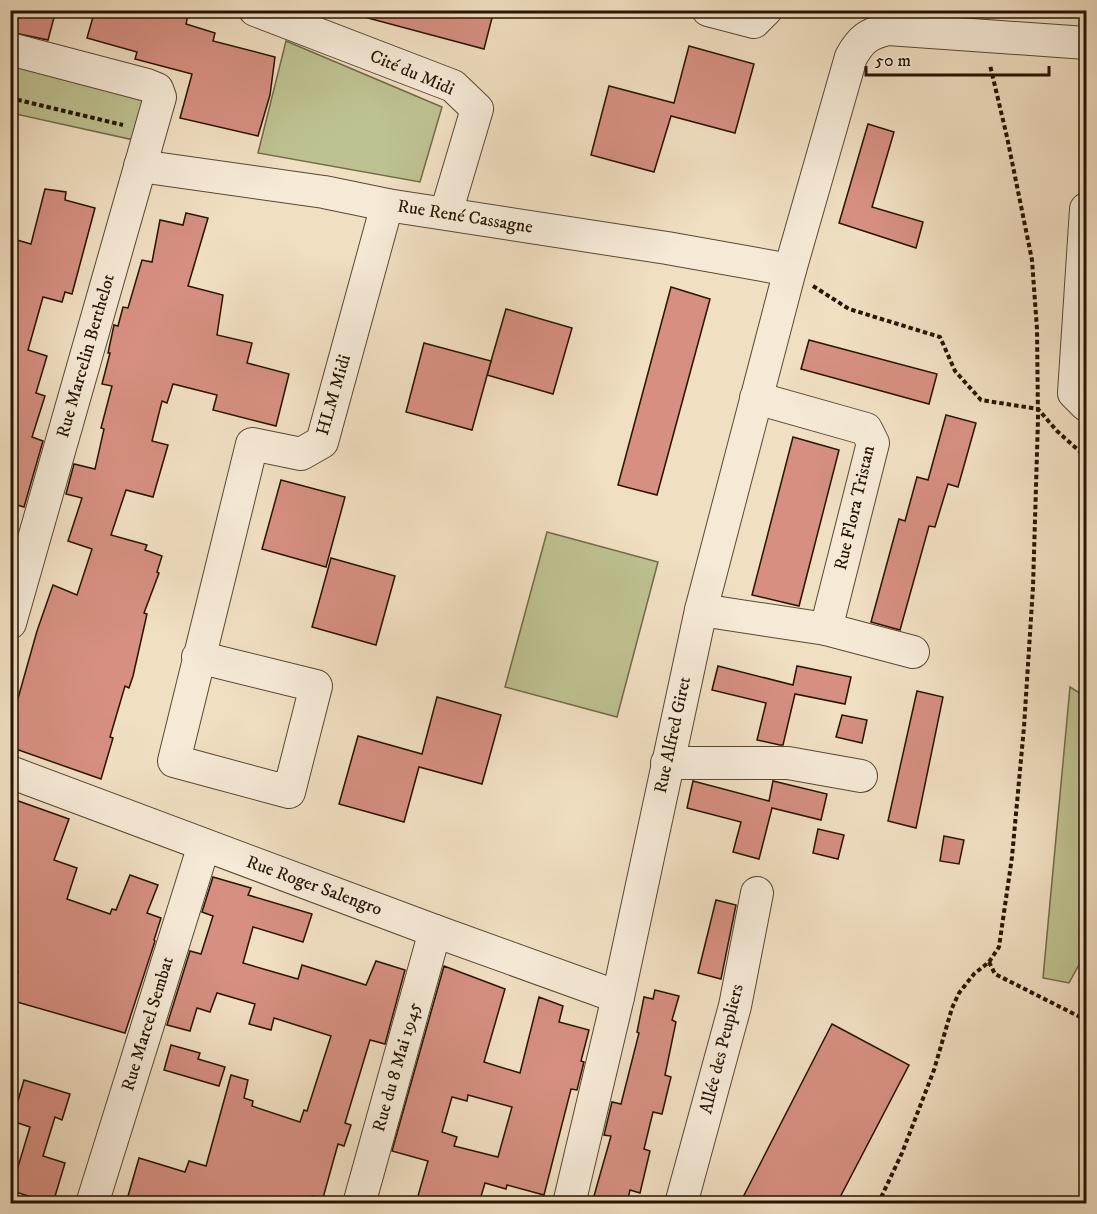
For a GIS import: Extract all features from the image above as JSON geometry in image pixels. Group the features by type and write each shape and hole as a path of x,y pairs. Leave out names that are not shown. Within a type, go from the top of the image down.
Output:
{"street":[{"name":"Cité du Midi","path":"255,10 311,21 453,86 477,109 446,213"},
{"path":"708,10 754,22 766,10"},
{"name":"Rue Alfred Giret","path":"569,1203 618,997 666,763 701,610 790,270 851,57 859,43 872,33 888,29 1086,43"},
{"name":"Rue Marcelin Berthelot","path":"10,49 147,85 157,89 160,97 10,623"},
{"name":"Rue René Cassagne","path":"140,166 324,192 387,205 667,248 790,270"},
{"name":"HLM Midi","path":"198,657 316,686 289,792 174,761 198,657 252,444 301,454 322,442 387,205"},
{"path":"1086,209 1074,393 1086,405"},
{"name":"Rue Flora Tristan","path":"756,398 866,429 873,442 826,629"},
{"path":"701,610 826,629 914,652"},
{"path":"666,763 788,763 861,776"},
{"name":"Rue Roger Salengro","path":"10,772 618,997"},
{"name":"Rue Marcel Sembat","path":"92,1203 204,845"},
{"name":"Allée des Peupliers","path":"681,1203 735,1006 757,893"},
{"name":"Rue du 8 Mai 1945","path":"359,1203 435,931"}],"path":[{"path":"878,1203 902,1153 934,1070 952,1008 959,993 974,974 989,962 999,947 1012,857 1024,727 1033,587 1038,409 1037,329 1032,260 1005,125 991,67 979,35"},
{"path":"10,99 151,131"},
{"path":"790,270 849,309 940,337 956,371 981,400 1038,409 1057,431 1086,457"},
{"path":"989,962 995,974 1086,1020"}],"green space":[{"path":"286,41 442,107 420,182 258,153"},
{"path":"10,65 145,100 134,140 11,113"},
{"path":"547,532 658,562 617,717 505,687"},
{"path":"1070,687 1086,697 1086,952 1069,983 1043,978"}],"building":[{"path":"10,10 56,10 48,40 10,32"},
{"path":"95,10 170,10 188,15 186,24 215,33 213,41 275,57 270,95 258,136 180,118 192,74 135,59 137,52 87,38"},
{"path":"365,10 494,10 484,49 364,17"},
{"path":"689,46 754,64 735,133 671,116 654,172 591,155 609,86 674,103"},
{"path":"868,124 894,132 872,207 923,222 916,248 839,223"},
{"path":"45,189 66,192 65,200 95,208 72,294 65,292 62,302 43,297 28,350 47,356 36,393 45,396 32,437 43,441 24,507 10,503 10,238 31,244"},
{"path":"186,213 208,218 188,286 223,295 217,335 252,343 247,363 289,374 276,426 213,410 217,395 173,384 167,403 162,401 152,441 168,445 153,497 126,490 111,535 147,545 145,550 162,556 157,572 159,573 144,613 147,614 133,676 129,688 125,686 101,779 10,747 10,707 15,709 37,631 53,585 77,595 92,549 68,541 82,498 66,494 74,464 95,469 104,429 101,428 112,386 102,384 114,325 118,326 123,307 128,308 142,260 152,262 160,220 183,225"},
{"path":"671,287 710,299 657,495 618,485"},
{"path":"506,309 572,328 553,394 487,375"},
{"path":"809,340 937,374 929,404 801,369"},
{"path":"424,343 491,361 472,430 406,412"},
{"path":"946,415 976,423 958,487 948,484 935,527 929,526 900,630 871,622 899,519 905,521 917,477 928,480"},
{"path":"793,437 839,450 799,606 752,595"},
{"path":"281,480 345,497 326,567 262,549"},
{"path":"331,558 395,576 376,645 312,627"},
{"path":"718,666 793,685 797,666 851,677 845,704 795,694 783,745 780,745 757,740 766,703 712,690"},
{"path":"917,691 943,697 916,828 888,821"},
{"path":"437,697 501,715 482,784 419,767 404,822 339,804 358,736 422,754"},
{"path":"842,715 867,720 862,743 836,737"},
{"path":"693,781 769,801 773,781 827,794 821,820 772,808 759,859 733,852 741,822 687,808"},
{"path":"10,798 69,819 54,860 77,868 67,899 110,914 112,909 116,910 130,875 158,885 147,913 161,918 125,1033 10,1000 18,972 10,969"},
{"path":"818,829 844,835 838,859 813,853"},
{"path":"944,836 964,840 959,864 940,861"},
{"path":"213,877 251,888 248,895 312,914 303,942 253,927 243,963 298,979 302,965 366,985 376,961 405,970 385,1044 370,1040 345,1123 351,1125 344,1146 338,1144 323,1198 312,1196 310,1203 252,1203 231,1197 229,1203 126,1203 139,1158 185,1172 189,1161 206,1166 231,1075 248,1080 244,1098 253,1101 252,1106 300,1122 304,1110 307,1111 331,1036 274,1018 271,1030 249,1024 255,1004 217,993 210,1012 197,1008 190,1031 167,1025 190,951 201,954 213,916 202,912"},
{"path":"716,900 736,905 721,979 698,973"},
{"path":"444,966 505,989 484,1062 520,1073 539,997 563,1006 559,1022 589,1030 577,1090 571,1089 544,1195 507,1185 506,1189 485,1183 479,1203 416,1203 428,1161 392,1151","holes":["468,1095 512,1107 498,1157 454,1146 457,1137 442,1132 452,1097 467,1101"]},
{"path":"655,990 679,996 672,1020 676,1022 665,1075 671,1077 662,1114 653,1112 644,1149 650,1151 640,1193 630,1190 627,1203 592,1203 611,1136 604,1135 612,1102 621,1104 639,1033 637,1032 644,997 653,999"},
{"path":"832,1024 909,1065 837,1203 740,1203"},
{"path":"171,1045 200,1053 198,1059 225,1067 219,1086 164,1070"},
{"path":"24,1080 70,1094 62,1120 55,1117 43,1156 65,1163 53,1203 29,1203 31,1197 10,1190 10,1168 17,1170 30,1127 12,1121"}]}
